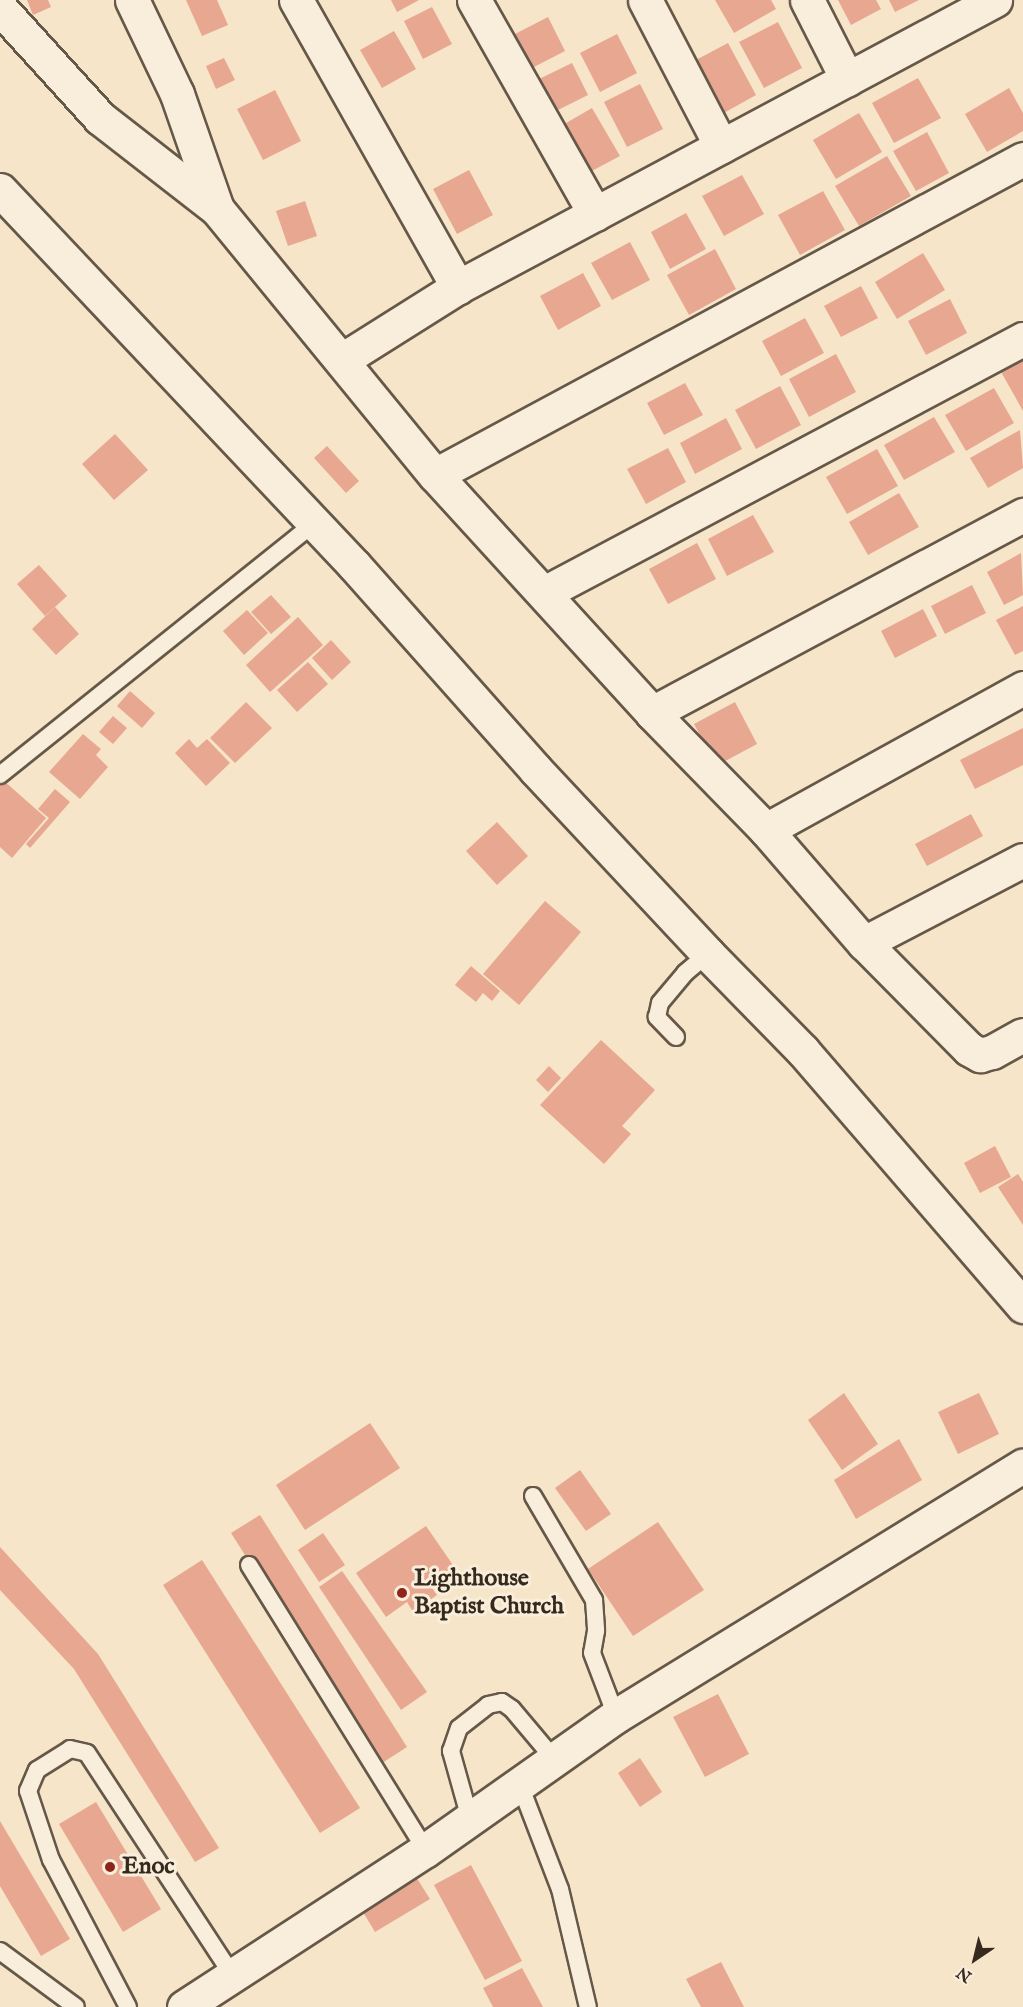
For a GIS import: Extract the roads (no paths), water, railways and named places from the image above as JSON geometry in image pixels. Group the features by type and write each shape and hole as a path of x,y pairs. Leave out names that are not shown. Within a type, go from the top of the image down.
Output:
{"street":[{"path":"132,0 177,94 217,209"},
{"path":"296,0 458,287"},
{"path":"474,0 595,214"},
{"path":"645,0 721,146"},
{"path":"807,0 847,79"},
{"path":"342,360 458,287 984,3"},
{"path":"0,8 100,118 217,209 435,474 652,713 766,830 864,943 969,1049 980,1054 992,1052 1023,1035"},
{"path":"435,474 1023,159"},
{"path":"0,190 315,523 708,954 803,1051 1023,1306"},
{"path":"544,593 1023,339"},
{"path":"652,713 1023,515"},
{"path":"766,830 1023,688"},
{"path":"864,943 1023,860"},
{"path":"184,2007 426,1850 616,1716 1023,1466"}],"lane":[{"path":"0,775 315,523"},
{"path":"676,1037 657,1017 660,1003 685,973 708,954"},
{"path":"533,1496 594,1600 596,1631 592,1653 616,1716"},
{"path":"249,1565 426,1850"},
{"path":"470,1819 451,1751 459,1728 488,1705 502,1702 512,1709 555,1760"},
{"path":"128,2007 51,1860 28,1791 37,1770 70,1749 87,1753 233,1976"},
{"path":"520,1785 560,1888 588,2007"},
{"path":"0,1951 76,2007"}],"place":[{"name":"Lighthouse Baptist Church","path":"402,1593"},
{"name":"Enoc","path":"110,1867"}]}
